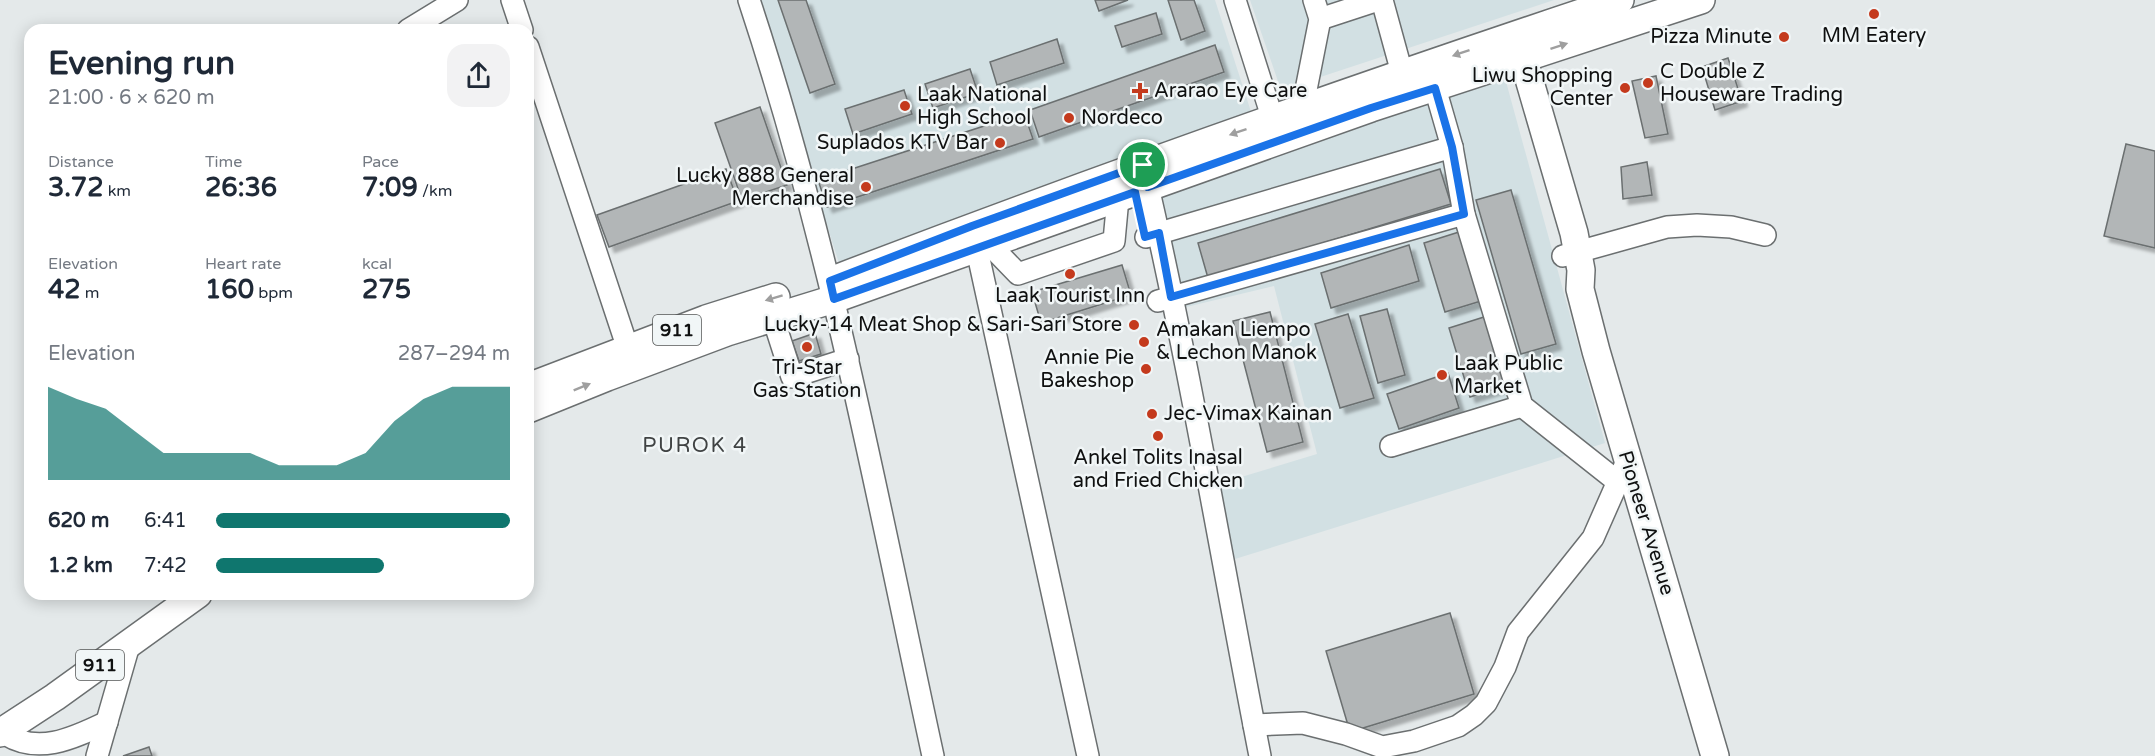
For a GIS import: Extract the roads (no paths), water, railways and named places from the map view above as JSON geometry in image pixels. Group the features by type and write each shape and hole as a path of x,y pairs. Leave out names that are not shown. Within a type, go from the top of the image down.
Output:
{"main road":[{"name":"911","path":"534,406 706,319 832,290 1135,182 1435,88 1512,49 1627,7 1701,0"},
{"name":"911","path":"1135,182 1273,120 1402,73 1512,49"},
{"name":"Pioneer Avenue","path":"1512,49 1570,254 1581,270 1580,289 1623,472 1715,756"},
{"name":"911","path":"534,385 773,318 832,290"},
{"name":"911","path":"1,732 129,645 190,600"}],"street":[{"path":"418,24 457,0"},
{"path":"512,0 520,24"},
{"path":"749,0 784,111 832,290 865,430 933,756"},
{"path":"1235,0 1273,120"},
{"path":"1302,110 1317,9 1380,0 1402,73"},
{"path":"534,66 631,358"},
{"path":"1254,725 1303,723 1346,734 1382,747 1414,741 1458,726 1486,703 1505,667 1518,632 1586,549 1623,472 1522,406 1464,214 1452,147 1435,88"},
{"path":"1152,235 1452,147"},
{"path":"1135,182 1152,235 1260,756"},
{"path":"979,239 1018,274 1114,241 1135,182"},
{"path":"1165,299 1464,214"},
{"path":"1570,254 1667,227 1697,225 1731,227 1765,235"},
{"path":"979,239 1088,756"},
{"path":"1165,299 1245,756"},
{"path":"773,318 792,377 848,360"},
{"path":"1391,446 1522,406"},
{"path":"97,756 129,645"},
{"path":"1,732 12,741 26,747 39,748 78,736 106,722"}],"place":[{"name":"MM Eatery","path":"1874,14"},
{"name":"Pizza Minute","path":"1784,37"},
{"name":"C Double Z Houseware Trading","path":"1648,83"},
{"name":"Liwu Shopping Center","path":"1625,88"},
{"name":"Ararao Eye Care","path":"1140,91"},
{"name":"Laak National High School","path":"905,106"},
{"name":"Nordeco","path":"1069,118"},
{"name":"Suplados KTV Bar","path":"1000,143"},
{"name":"Lucky 888 General Merchandise","path":"866,187"},
{"name":"Laak Tourist Inn","path":"1070,274"},
{"name":"Lucky-14 Meat Shop & Sari-Sari Store","path":"1134,325"},
{"name":"Amakan Liempo & Lechon Manok","path":"1144,342"},
{"name":"Tri-Star Gas Station","path":"807,347"},
{"name":"Annie Pie Bakeshop","path":"1146,369"},
{"name":"Laak Public Market","path":"1442,375"},
{"name":"Jec-Vimax Kainan","path":"1152,414"},
{"name":"Ankel Tolits Inasal and Fried Chicken","path":"1158,436"}],"district":[{"name":"PUROK 4","path":"695,445"}]}
